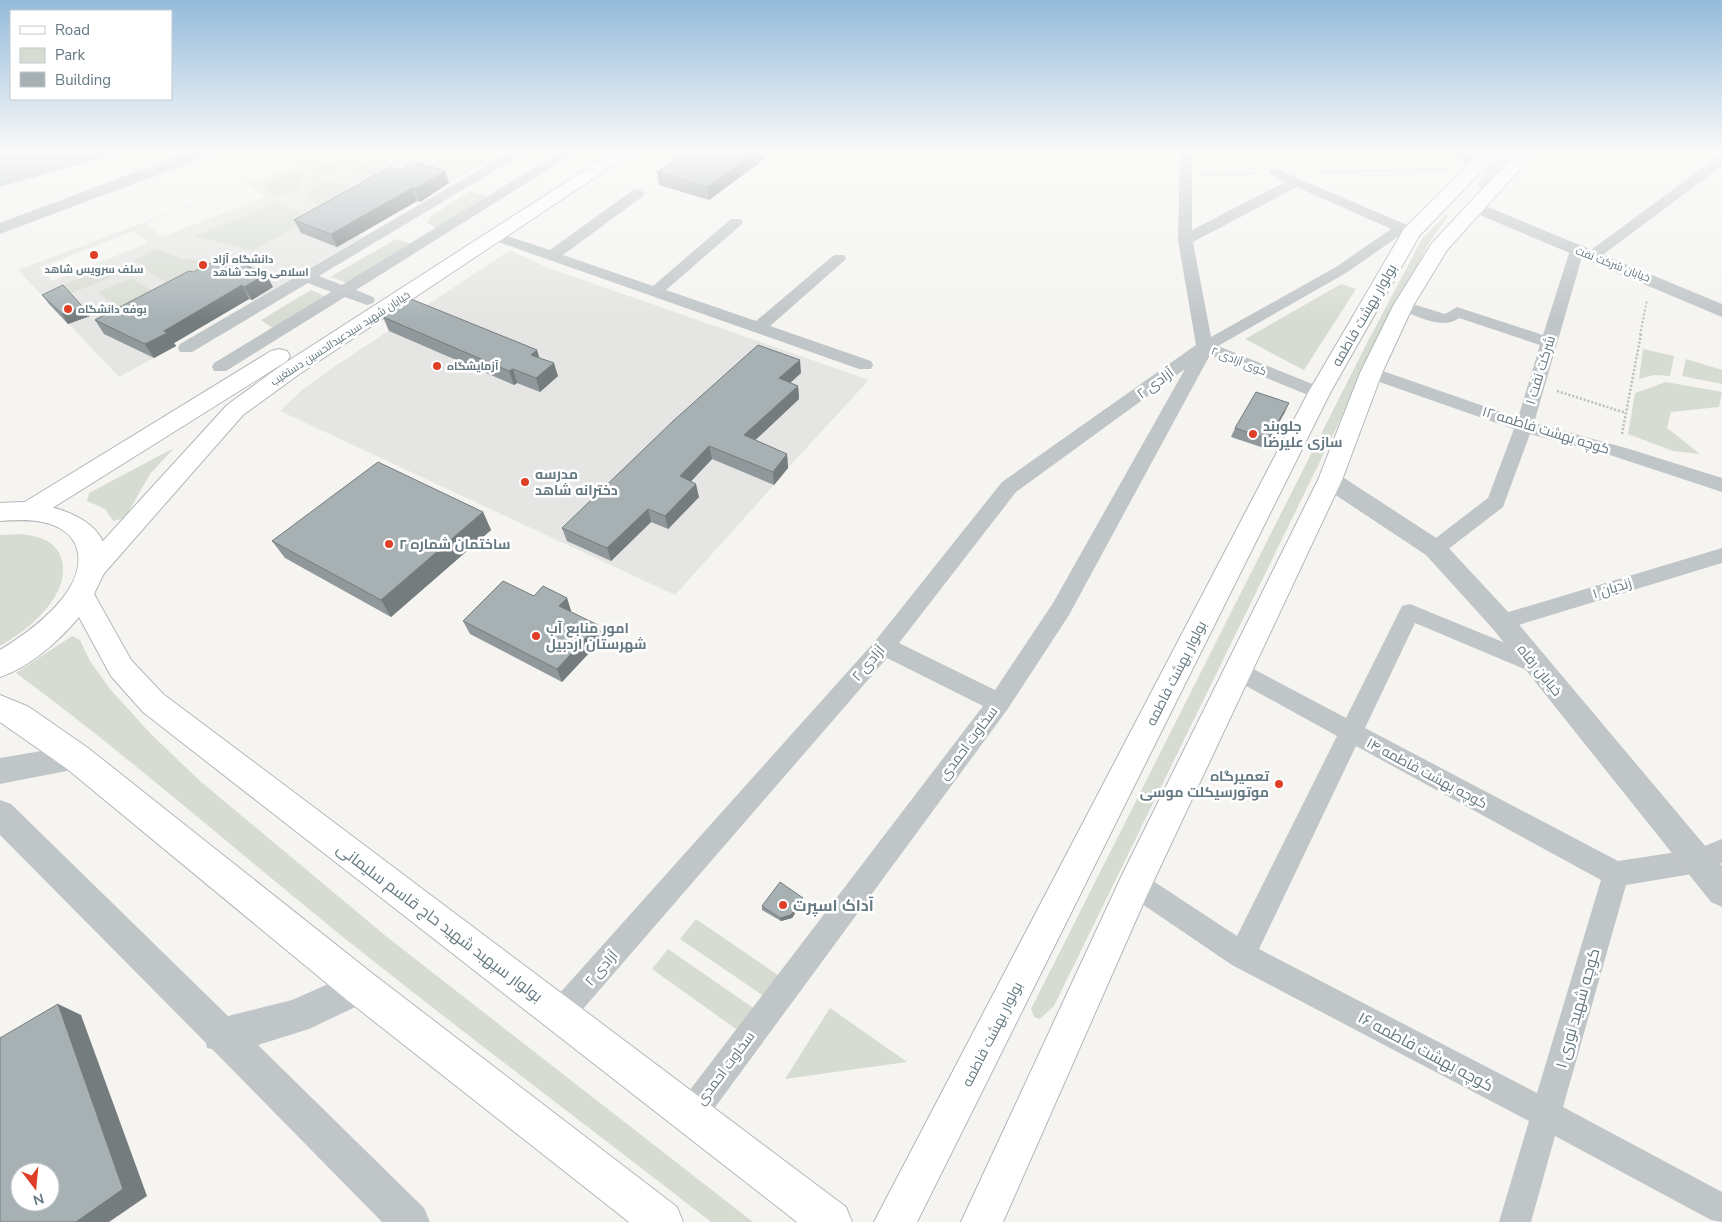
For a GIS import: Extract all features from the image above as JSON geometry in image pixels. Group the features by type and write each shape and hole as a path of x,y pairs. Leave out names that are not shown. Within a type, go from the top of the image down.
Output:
{"main road":[{"name":"خیابان شهید سیدعبدالحسین دستغیب","path":"30,511 175,422 514,207"},
{"name":"خیابان شهید سیدعبدالحسین دستغیب","path":"0,664 30,646 60,620 86,582 235,410 290,370 540,207"},
{"name":"بولوار بهشت فاطمه","path":"896,1222 1319,393 1406,231 1433,207"},
{"path":"982,1222 1135,884 1330,480 1371,373 1403,306 1439,247 1476,207"},
{"path":"175,422 178,432 193,437 214,433"},
{"path":"0,512 30,511 54,514 73,522 86,535 92,551 86,582"},
{"name":"بولوار سپهبد شهید حاج قاسم سلیمانی","path":"86,582 121,668 153,703 831,1222"},
{"path":"0,708 18,716 77,758 360,987 662,1222"}],"street":[{"path":"0,216 33,207"},
{"path":"0,229 57,207"},
{"path":"186,348 427,207"},
{"path":"220,367 482,207"},
{"path":"552,256 619,207"},
{"name":"کوی آزادی ۲","path":"1187,207 1185,240 1205,347 1319,393"},
{"path":"1185,240 1248,207"},
{"path":"1352,207 1406,231"},
{"name":"خیابان شرکت نفت","path":"1476,207 1585,253 1652,278 1722,311"},
{"path":"1585,253 1653,207"},
{"path":"406,219 440,232"},
{"path":"655,292 736,222"},
{"path":"388,230 424,242"},
{"name":"آزادی ۲","path":"560,1014 884,646 1010,487 1205,347 1406,231"},
{"path":"495,236 865,365"},
{"name":"شرکت نفت ۱","path":"1435,549 1496,502 1524,426 1549,342 1585,253"},
{"path":"758,328 839,258"},
{"path":"307,277 367,300"},
{"path":"1403,306 1447,320 1457,312 1549,342"},
{"path":"228,323 267,339"},
{"name":"سخاوت احمدی","path":"691,1114 998,703 1061,609 1205,347"},
{"name":"کوچه بهشت فاطمه ۱۲","path":"1371,373 1524,426 1619,452 1722,485"},
{"name":"خیابان رفاه","path":"1330,480 1435,549 1502,622 1536,665 1710,856 1722,891"},
{"name":"زندیان ۱","path":"1502,622 1722,555"},
{"path":"1242,955 1410,612 1536,665"},
{"path":"884,646 998,703"},
{"name":"کوچه بهشت فاطمه ۱۴","path":"1238,671 1616,874"},
{"path":"0,771 77,758"},
{"path":"0,814 410,1222"},
{"path":"1616,874 1710,856"},
{"name":"کوچه شهید نوری ۱","path":"1514,1222 1616,874"},
{"name":"کوچه بهشت فاطمه ۱۶","path":"1135,884 1242,955 1546,1114 1722,1210"},
{"path":"220,1035 257,1029 292,1019 326,1006 360,987"}],"path":[{"path":"1619,452 1652,278"},
{"path":"1536,384 1626,412"}],"shaded area":[{"name":"دانشگاه آزاد اسلامی واحد شاهد","path":"185,207 188,207 146,223 162,237 239,207 408,207 358,235 362,237 253,301 249,299 173,344 176,346 119,377 18,270","holes":["134,231 148,243 52,281 39,268"]},
{"path":"510,250 546,267 869,380 788,468 758,454 742,471 774,485 675,595 280,411 302,390 331,369"}],"green space":[{"path":"267,207 287,207 313,218 252,251 194,236"},
{"path":"445,207 478,207 441,230 427,223 431,216"},
{"path":"1446,215 1449,215 1430,241 1391,316 1054,1006 1040,1019 1034,1017 1031,1009 1366,345 1422,239"},
{"path":"396,239 416,245 353,285 330,277"},
{"path":"156,249 181,258 214,264 175,286 153,275 134,260"},
{"path":"114,266 122,273 69,294 60,286"},
{"path":"132,278 161,297 102,325 95,318 116,307 98,292"},
{"path":"1341,284 1356,289 1304,370 1245,339"},
{"path":"311,290 331,299 277,331 261,320"},
{"path":"1643,349 1674,356 1670,376 1654,375 1639,379"},
{"path":"1686,359 1722,370 1722,384 1682,376"},
{"path":"1666,382 1722,392 1719,407 1671,412 1667,428 1700,454 1673,451 1628,434 1635,393"},
{"path":"174,448 150,474 125,518 113,521 105,509 87,501 89,493"},
{"path":"20,534 43,539 56,549 61,557 63,571 61,584 55,597 35,621 0,646 0,535"},
{"path":"72,636 80,640 90,661 110,689 151,734 200,781 387,937 753,1222 711,1222 384,970 138,768 16,673"},
{"path":"696,919 785,980 771,1001 680,939"},
{"path":"668,949 759,1012 743,1034 652,969"},
{"path":"830,1008 907,1062 785,1079"}],"building":[{"path":"317,207 378,207 331,234 294,220"},
{"path":"225,256 266,274 244,287 242,285 164,331 167,333 145,344 95,320 189,271 193,272"},
{"path":"63,285 83,307 62,314 42,295"},
{"path":"411,299 537,350 531,355 554,363 536,378 513,369 509,371 383,317"},
{"path":"758,345 800,360 779,378 798,386 744,435 787,454 773,472 709,446 680,476 696,484 665,516 648,509 607,548 562,528 672,422"},
{"path":"1256,392 1289,403 1268,439 1235,428"},
{"name":"ساختمان شماره ۲","path":"378,462 483,512 381,600 272,541"},
{"name":"امور منابع آب شهرستان اردبیل","path":"503,581 534,596 543,586 567,598 559,606 598,625 557,669 463,621"},
{"name":"آداک اسپرت","path":"780,882 803,898 791,915 780,918 762,906"},
{"path":"58,1004 123,1189 76,1222 0,1222 0,1038"}],"place":[{"name":"سلف سرویس شاهد","path":"94,255"},
{"name":"دانشگاه آزاد اسلامی واحد شاهد","path":"203,265"},
{"name":"بوفه دانشگاه","path":"68,309"},
{"name":"آزمایشگاه","path":"437,366"},
{"name":"جلوبند سازی علیرضا","path":"1253,434"},
{"name":"مدرسه دخترانه شاهد","path":"525,482"},
{"name":"ساختمان شماره ۲","path":"389,544"},
{"name":"امور منابع آب شهرستان اردبیل","path":"536,636"},
{"name":"تعمیرگاه موتورسیکلت موسی","path":"1279,784"},
{"name":"آداک اسپرت","path":"783,905"}]}
